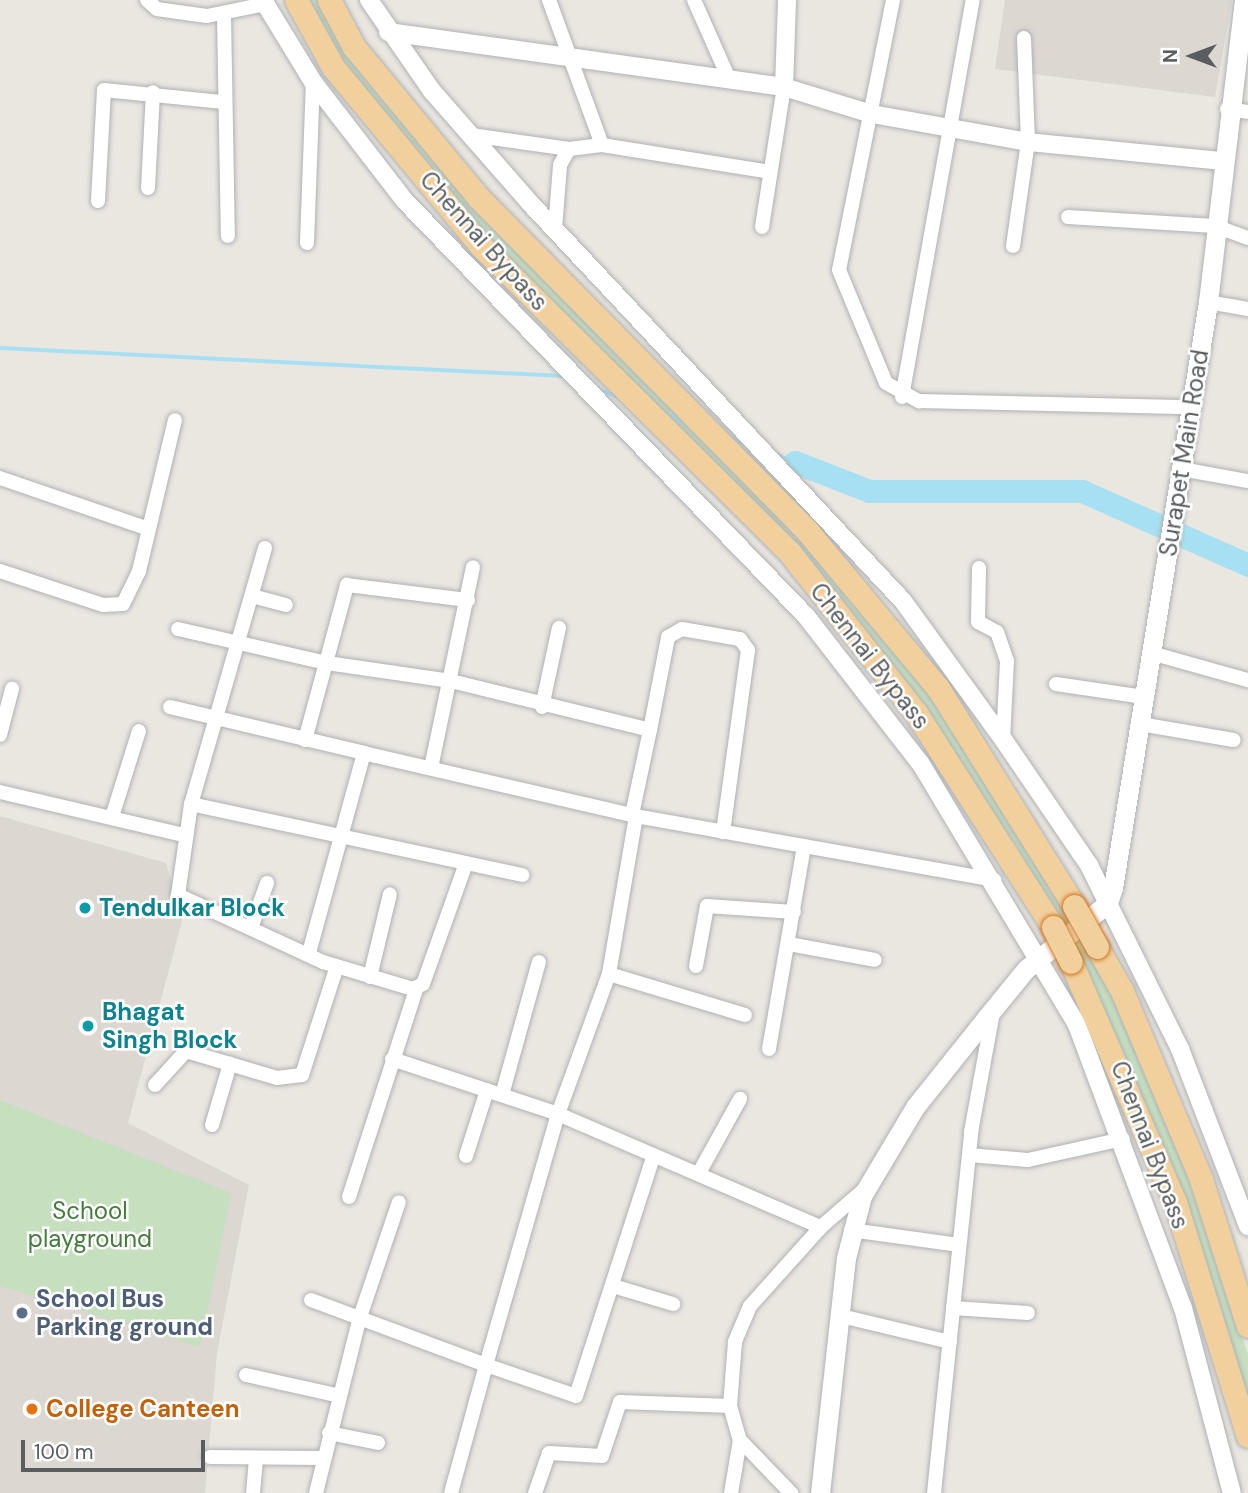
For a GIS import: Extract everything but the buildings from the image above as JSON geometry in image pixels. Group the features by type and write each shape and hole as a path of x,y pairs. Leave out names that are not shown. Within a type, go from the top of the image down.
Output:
{"highway":[{"name":"Chennai Bypass","path":"296,0 350,88 483,248 790,553 916,713 1053,927 1055,957 1175,1202 1248,1436"},
{"name":"Chennai Bypass","path":"329,0 354,47 479,198 808,532 937,688 1097,947 1201,1180 1248,1326"}],"main road":[{"name":"Surapet Main Road","path":"1106,905 1140,724 1208,303 1227,109 1244,0"},
{"path":"820,1493 851,1230 869,1186 915,1107 994,1008 1055,957 1106,905"}],"street":[{"path":"147,0 156,9 224,15 264,2 313,82 405,201 806,617 921,764 994,880 1055,957 1184,1308 1232,1493"},
{"path":"549,0 602,145"},
{"path":"694,0 729,79"},
{"path":"762,227 784,88 787,0"},
{"path":"893,0 839,270 886,383 902,397 1191,407"},
{"path":"902,397 954,130 973,0"},
{"path":"374,3 388,32 471,135 555,229 698,376 903,601 1003,739 1106,905 1180,1049 1248,1226"},
{"path":"224,15 223,102 228,236"},
{"path":"388,32 784,88 872,114 1028,142 1222,161"},
{"path":"1013,246 1028,142 1024,38"},
{"path":"307,243 313,82"},
{"path":"98,201 103,90 153,92 223,102"},
{"path":"148,188 153,92"},
{"path":"1227,109 1248,112"},
{"path":"471,135 569,149 602,145 770,172"},
{"path":"555,229 561,165 569,149"},
{"path":"1068,217 1216,226 1248,238"},
{"path":"1208,303 1248,309"},
{"path":"0,571 103,605 124,604 149,529 176,420"},
{"path":"1181,469 1248,481"},
{"path":"0,478 149,529"},
{"path":"265,548 219,720 191,804 184,835 177,895 337,966 416,989"},
{"path":"431,768 473,567"},
{"path":"979,568 978,622 997,632 1007,661 1003,739"},
{"path":"305,740 347,586 468,600"},
{"path":"252,596 286,605"},
{"path":"542,707 559,628"},
{"path":"178,629 327,663 451,681 542,707 650,730"},
{"path":"451,1493 558,1114 609,974 634,816 668,637 682,629 740,639 748,650 723,832"},
{"path":"1151,653 1248,680"},
{"path":"1056,684 1144,697"},
{"path":"0,735 12,689"},
{"path":"170,707 634,816 994,880"},
{"path":"1140,724 1234,740"},
{"path":"112,817 139,731"},
{"path":"309,953 364,752"},
{"path":"0,792 184,835"},
{"path":"191,804 522,875"},
{"path":"769,1049 804,846"},
{"path":"349,1197 416,989 424,984 444,933 466,863"},
{"path":"251,928 267,883"},
{"path":"370,977 390,894"},
{"path":"696,966 706,906 794,912"},
{"path":"789,944 875,960"},
{"path":"502,1095 540,962"},
{"path":"155,1085 159,1074 172,1073 181,1051 277,1078 302,1075 337,966"},
{"path":"609,974 745,1015"},
{"path":"934,1493 969,1155 994,1008"},
{"path":"392,1059 558,1114 821,1227"},
{"path":"212,1125 230,1064"},
{"path":"466,1156 487,1090"},
{"path":"699,1173 740,1099"},
{"path":"969,1155 1028,1160 1123,1139"},
{"path":"311,1300 576,1396 653,1157"},
{"path":"787,1492 740,1440 730,1406 735,1342 750,1306 821,1227 869,1186"},
{"path":"316,1493 322,1458 360,1317 399,1202"},
{"path":"851,1230 959,1245"},
{"path":"613,1286 673,1304"},
{"path":"953,1308 1028,1313"},
{"path":"841,1316 950,1342"},
{"path":"246,1375 340,1396"},
{"path":"535,1493 552,1451 602,1456 620,1402 730,1406"},
{"path":"330,1433 378,1443"},
{"path":"731,1493 740,1440"},
{"path":"210,1457 322,1458"},
{"path":"253,1493 256,1458"}],"shaded area":[{"path":"1005,0 1232,0 1215,97 995,69"},
{"path":"0,816 166,863 182,921 128,1123 249,1185 217,1353 205,1493 0,1493"}],"green space":[{"path":"305,0 321,0 347,47 775,507 925,684 1092,948 1160,1098 1248,1354 1248,1418 1179,1196 1121,1046 1017,846 907,693 486,241 338,68"},
{"name":"School playground","path":"0,1100 231,1193 200,1347 0,1286"}],"waterway":[{"path":"0,348 563,376"},
{"path":"597,389 619,397"},
{"path":"662,413 685,421"},
{"path":"728,437 747,444"},
{"path":"777,455 795,462"},
{"path":"795,462 869,491 1082,491 1248,565"}],"place":[{"name":"Tendulkar Block","path":"85,908"},
{"name":"Bhagat Singh Block","path":"88,1026"},
{"name":"School Bus Parking ground","path":"22,1313"},
{"name":"College Canteen","path":"32,1409"}]}
